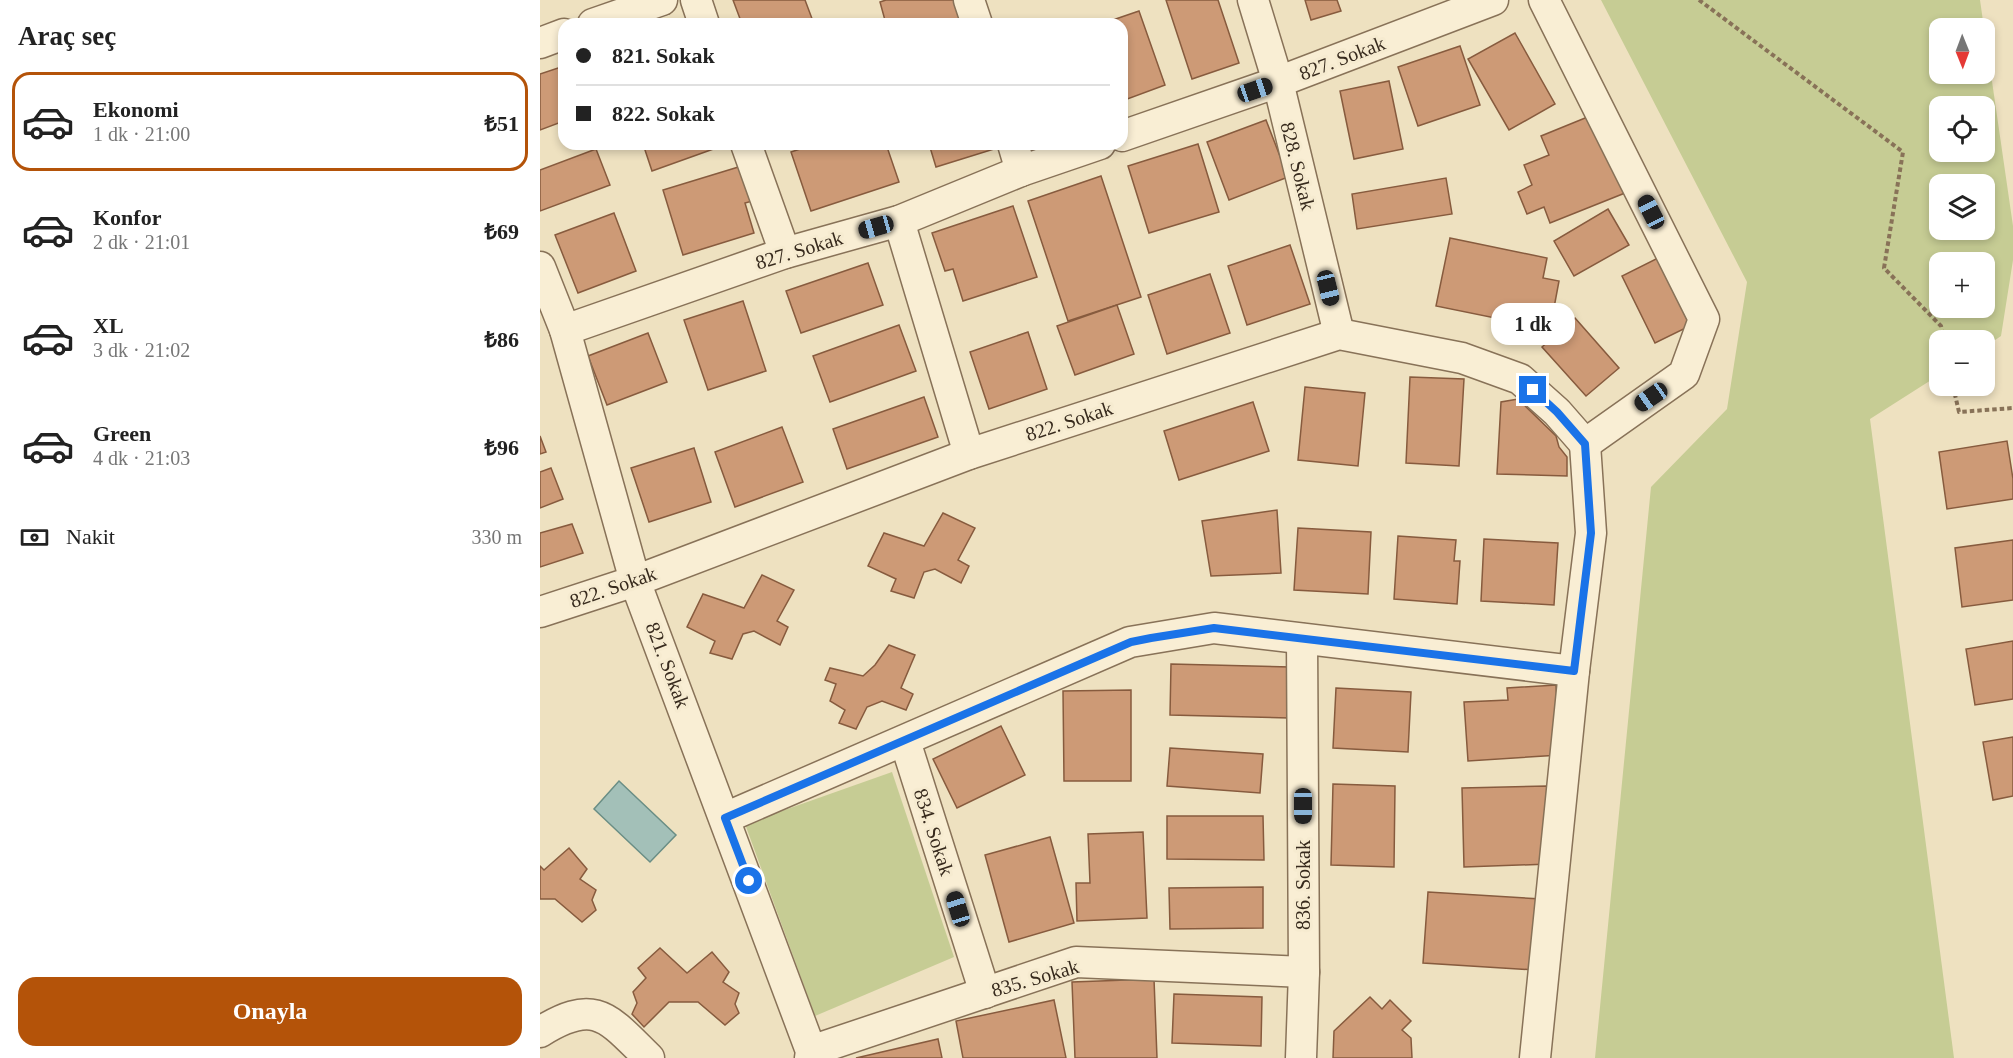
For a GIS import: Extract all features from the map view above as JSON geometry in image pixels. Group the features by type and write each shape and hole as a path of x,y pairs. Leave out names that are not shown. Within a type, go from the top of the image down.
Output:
{"street":[{"path":"610,18 662,0"},
{"path":"696,0 702,18"},
{"path":"969,0 975,18"},
{"name":"828. Sokak","path":"1253,0 1278,82 1339,333"},
{"name":"827. Sokak","path":"1128,134 1278,82 1493,0"},
{"path":"1535,1058 1574,671 1591,533 1585,444 1684,374 1704,319 1544,0"},
{"path":"540,42 558,36"},
{"path":"748,150 785,253"},
{"name":"827. Sokak","path":"565,330 785,253 899,221 1017,158 1064,150"},
{"path":"899,221 969,454"},
{"name":"821. Sokak","path":"540,267 565,330 635,581 811,1054"},
{"name":"822. Sokak","path":"540,612 635,581 969,454 1339,333 1462,358 1520,379 1557,412 1585,444"},
{"path":"725,818 1131,642 1214,628 1574,671"},
{"name":"836. Sokak","path":"1301,1058 1304,972 1302,639"},
{"name":"834. Sokak","path":"905,741 985,993"},
{"name":"835. Sokak","path":"811,1054 1076,962 1304,972"},
{"path":"540,1032 562,1018 591,1013 614,1025 649,1058"}],"path":[{"path":"1700,0 1902,152 1884,268 1941,326 1942,330"},
{"path":"1955,396 1959,412 2013,408"}],"green space":[{"path":"1601,0 1980,0 1983,18 1929,18 1929,84 1992,84 1994,96 1929,96 1929,162 1995,162 1995,102 2013,226 2013,260 2001,336 1995,340 1995,330 1929,330 1929,381 1870,419 1954,1058 1595,1058 1651,487 1727,409 1747,282"},
{"path":"892,772 954,957 815,1016 745,824"}],"water":[{"path":"619,781 676,835 650,862 594,809"}],"building":[{"path":"733,0 805,0 812,18 740,18"},
{"path":"886,0 966,0 971,18 884,18 880,2"},
{"path":"1166,0 1218,0 1239,63 1192,79"},
{"path":"1305,0 1337,0 1341,11 1311,20"},
{"path":"1139,11 1165,85 1128,99 1128,18 1119,18"},
{"path":"1515,33 1555,104 1509,130 1468,59"},
{"path":"1460,46 1480,105 1418,126 1398,67"},
{"path":"558,68 558,123 540,130 540,74"},
{"path":"1389,81 1403,149 1354,159 1340,91"},
{"path":"1590,116 1625,193 1550,223 1544,207 1527,214 1518,192 1532,185 1524,165 1549,155 1541,136"},
{"path":"1266,120 1288,177 1229,200 1207,142"},
{"path":"1198,144 1219,212 1149,233 1128,166"},
{"path":"596,150 610,185 540,211 540,170"},
{"path":"645,150 711,150 652,171"},
{"path":"797,150 888,150 899,182 811,211 791,152"},
{"path":"931,150 991,150 936,167"},
{"path":"745,165 756,200 745,203 754,233 683,255 663,190"},
{"path":"1101,176 1141,297 1068,321 1028,201"},
{"path":"1446,178 1452,214 1357,229 1352,194"},
{"path":"1013,206 1037,277 963,301 953,269 945,271 932,233"},
{"path":"1608,209 1629,245 1574,276 1554,241"},
{"path":"614,213 636,271 578,293 555,235"},
{"path":"1450,238 1547,258 1543,278 1559,281 1550,329 1436,306"},
{"path":"1290,245 1310,304 1247,325 1228,266"},
{"path":"1664,255 1700,321 1655,343 1622,276"},
{"path":"868,263 883,305 801,333 786,291"},
{"path":"1210,274 1230,333 1167,354 1148,295"},
{"path":"743,301 766,371 708,390 684,320"},
{"path":"1117,305 1134,354 1075,375 1057,326"},
{"path":"1575,318 1619,368 1586,396 1542,347"},
{"path":"899,325 916,371 830,402 813,356"},
{"path":"1028,332 1047,389 989,409 970,352"},
{"path":"648,333 667,382 607,405 588,356"},
{"path":"1410,377 1464,379 1459,466 1406,463"},
{"path":"1305,387 1365,393 1358,466 1298,460"},
{"path":"924,397 938,437 847,469 833,429"},
{"path":"1518,399 1556,436 1559,447 1567,457 1567,476 1497,474 1501,402"},
{"path":"1253,402 1269,451 1179,480 1164,431"},
{"path":"782,427 803,482 735,507 715,452"},
{"path":"540,436 546,452 540,454"},
{"path":"2007,441 2013,479 2013,499 1947,509 1939,452"},
{"path":"694,448 711,502 649,522 631,468"},
{"path":"551,468 563,499 540,508 540,472"},
{"path":"1277,510 1281,573 1211,576 1202,521"},
{"path":"943,513 975,528 958,560 969,566 961,583 935,569 924,572 914,598 891,591 896,579 868,566 884,533 924,546"},
{"path":"572,524 583,553 540,567 540,533"},
{"path":"1298,528 1371,532 1368,594 1294,590"},
{"path":"1398,536 1456,540 1454,561 1460,561 1457,604 1394,599"},
{"path":"1484,539 1558,543 1554,605 1481,601"},
{"path":"2013,540 2013,600 1962,607 1955,548"},
{"path":"762,575 794,590 777,621 788,627 780,645 754,631 743,634 732,659 710,653 715,641 687,627 703,594 744,608"},
{"path":"2013,641 2013,699 1975,705 1966,649"},
{"path":"889,645 915,655 901,688 913,694 906,710 882,701 867,707 856,729 839,723 845,710 830,701 836,684 825,680 830,668 863,676 875,665"},
{"path":"1171,664 1290,667 1289,718 1170,715"},
{"path":"1556,685 1560,755 1468,761 1464,702 1508,700 1507,688"},
{"path":"1336,688 1411,692 1408,752 1333,748"},
{"path":"1131,690 1131,781 1064,781 1063,691"},
{"path":"1001,726 1025,775 957,808 933,759"},
{"path":"2013,737 2013,796 1993,800 1983,742"},
{"path":"1170,748 1263,754 1260,793 1167,786"},
{"path":"1333,784 1395,786 1394,867 1331,865"},
{"path":"1547,786 1549,864 1464,867 1462,788"},
{"path":"1167,816 1263,816 1264,860 1167,859"},
{"path":"1143,832 1147,918 1077,921 1076,883 1090,883 1088,834"},
{"path":"1050,837 1074,923 1009,942 985,855"},
{"path":"569,848 587,869 580,879 596,890 592,900 596,910 582,922 555,899 540,899 540,866 544,870"},
{"path":"1263,887 1263,928 1170,929 1169,888"},
{"path":"1428,892 1541,899 1536,970 1423,963"},
{"path":"660,948 687,973 712,952 729,972 723,982 739,993 735,1004 739,1013 725,1025 698,1002 669,1002 644,1027 632,1014 637,1003 633,992 646,978 638,968"},
{"path":"1154,979 1157,1058 1075,1058 1072,982"},
{"path":"1174,994 1262,997 1261,1046 1172,1043"},
{"path":"1370,997 1382,1009 1390,1000 1411,1021 1402,1030 1411,1038 1412,1058 1333,1058 1334,1031"},
{"path":"1054,1000 1066,1058 963,1058 956,1021"},
{"path":"938,1039 942,1058 856,1058"}],"route":[{"path":"749,881 725,818 1131,642 1214,628 1574,671 1591,533 1585,444 1557,412 1533,390"}]}
